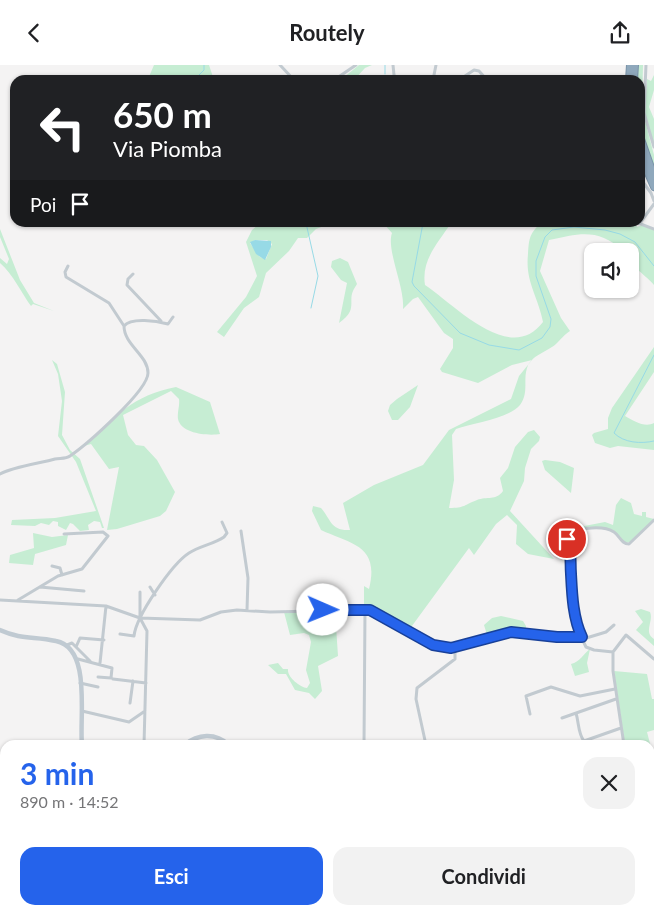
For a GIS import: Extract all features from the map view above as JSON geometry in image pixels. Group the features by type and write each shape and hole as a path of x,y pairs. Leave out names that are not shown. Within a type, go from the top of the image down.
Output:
{"highway":[{"path":"645,150 654,176"},
{"path":"645,166 654,187"}],"main road":[{"path":"0,630 21,638 55,640 67,645 78,659 82,740"},
{"path":"193,740 200,736 218,737 222,740"}],"street":[{"path":"280,65 289,75"},
{"path":"341,75 356,65"},
{"path":"645,89 646,65"},
{"path":"467,75 474,70 479,71 483,75"},
{"path":"645,116 654,147"},
{"path":"645,185 651,193 654,202 645,215"},
{"path":"0,474 10,469 36,465 71,456 141,391 147,380 148,369 127,338 124,326 109,303 66,277 65,272 68,266"},
{"path":"133,273 128,279 127,285 160,321"},
{"path":"124,326 131,321 160,321 168,324 173,317"},
{"path":"613,652 586,647 578,629 573,601 571,551 567,539 569,533 583,529 607,529 616,534 624,543 629,544 654,520"},
{"path":"120,634 134,636 135,627 172,568 187,554 224,537 227,533 222,522"},
{"path":"241,531 248,578 247,609"},
{"path":"17,600 62,575 82,569 108,536 103,532 64,535"},
{"path":"52,566 60,567 62,575"},
{"path":"40,587 84,591"},
{"path":"150,587 155,595"},
{"path":"140,592 140,619 148,631 144,740"},
{"path":"0,600 106,606 140,619 200,620 221,612 247,609 270,612 365,610 383,616 433,645 455,648 511,632 582,638 606,631 614,625"},
{"path":"100,663 104,640 106,606"},
{"path":"364,740 365,610"},
{"path":"623,740 616,699 613,652 626,635 654,659"},
{"path":"76,647 80,638 104,640"},
{"path":"67,645 70,643 76,647 90,661"},
{"path":"425,740 416,699 417,688 455,659 455,648"},
{"path":"78,659 100,663 112,668 112,676 109,678 98,677"},
{"path":"113,679 146,683"},
{"path":"130,703 133,681"},
{"path":"80,683 98,687"},
{"path":"530,714 526,696 551,687 580,696 615,689"},
{"path":"562,718 616,699"},
{"path":"82,711 129,722 146,710"},
{"path":"576,713 584,740"},
{"path":"587,740 621,728"}],"green space":[{"path":"154,65 209,65 212,75 150,75"},
{"path":"359,65 372,65 365,68 359,75 347,75"},
{"path":"638,65 643,65 643,75 637,75"},
{"path":"654,75 654,90 649,107 654,119 654,146 645,114 647,79 651,81"},
{"path":"645,120 654,155 654,169 645,140"},
{"path":"645,226 654,230 654,285 639,270 639,243 612,243 589,234 549,240 540,271 561,318 570,331 556,344 532,360 512,365 478,383 442,372 440,369 453,348 453,339 444,333 418,297 413,299 403,309 401,290 391,249 392,233 387,227 448,227 428,260 424,276 425,285 466,317 499,335 515,337 530,334 543,322 528,273 530,237 537,227"},
{"path":"256,227 321,227 316,229 307,238 298,238 289,251 266,273 259,297 244,308 224,337 217,332 246,297 257,276 246,242","holes":["255,240 267,240 272,244 266,259 260,257 250,243"]},
{"path":"0,229 20,280 34,303 54,311 33,304 31,306 13,278 0,263 0,258 7,264 9,259 0,237"},
{"path":"340,258 348,262 357,284 353,290 350,310 339,323 347,283 341,280 331,267 332,261"},
{"path":"654,347 654,372 625,416 647,425 654,423 654,450 618,446 610,448 595,443 592,435 608,429 608,418 612,408"},
{"path":"52,360 57,364 65,392 62,435 70,450 80,459 104,528 102,528 100,522 94,521 88,525 89,530 80,531 73,524 70,523 66,530 58,526 58,522 53,521 49,525 41,523 35,526 11,525 12,520 55,518 96,511 76,462 58,436 62,401 58,374"},
{"path":"529,364 523,400 515,410 500,417 456,429 452,435 454,480 449,508 461,507 477,500 500,494 503,491 500,478 508,468 515,447 528,432 534,430 540,437 539,441 531,449 525,468 524,481 510,511 554,559 528,554 516,544 517,525 507,515 496,524 474,555 469,548 409,630 384,615 364,608 364,586 369,589 371,574 367,555 352,543 321,530 312,511 313,506 321,508 338,529 350,530 343,503 374,485 423,465 449,430 511,399 519,376"},
{"path":"418,385 410,407 398,420 392,420 388,411 390,405"},
{"path":"176,387 210,402 220,434 196,433 184,428 178,419 179,399 171,391 123,415 128,435 136,445 144,446 157,460 175,492 166,511 160,516 117,529 107,530 119,467 109,469 91,444 84,446 125,409 148,396"},
{"path":"542,461 560,462 574,468 571,493 545,470"},
{"path":"621,498 631,503 634,514 642,516 642,512 646,512 646,517 654,519 630,542 625,543 620,537 609,530 579,527 605,522 613,525 616,505"},
{"path":"33,533 52,537 68,535 66,545 35,554 33,565 9,563 10,555 34,548"},
{"path":"641,609 650,612 649,633 654,639 654,646 636,630 643,622 635,611"},
{"path":"335,611 338,656 318,666 322,691 315,699 309,693 295,690 286,674 278,674 268,665 278,663 283,669 288,669 294,681 307,688 310,683 306,670 311,642 309,635 304,633 290,635 284,612"},
{"path":"501,616 523,621 526,626 526,632 523,635 511,634 488,638 484,625 492,618"},
{"path":"590,649 587,663 589,672 575,676 571,664 579,660"},
{"path":"614,671 647,674 652,699 654,699 654,730 647,732 649,740 624,740"}],"water":[{"path":"255,240 271,241 271,247 265,260 256,254 250,242"}],"waterway":[{"path":"199,75 204,70 204,65"},
{"path":"385,65 385,74"},
{"path":"307,227 318,276 311,308"},
{"path":"422,227 412,282 414,286 460,333 489,345 519,350 542,338 550,327 551,319 536,276 536,261 545,237 552,230 574,227"},
{"path":"574,227 605,230 620,234 635,242 654,266"},
{"path":"654,355 614,433 623,439 633,442 654,441"}],"route":[{"path":"323,610 370,610 433,645 451,648 511,632 557,637 582,637 578,629 573,601 571,551 567,539"}]}
